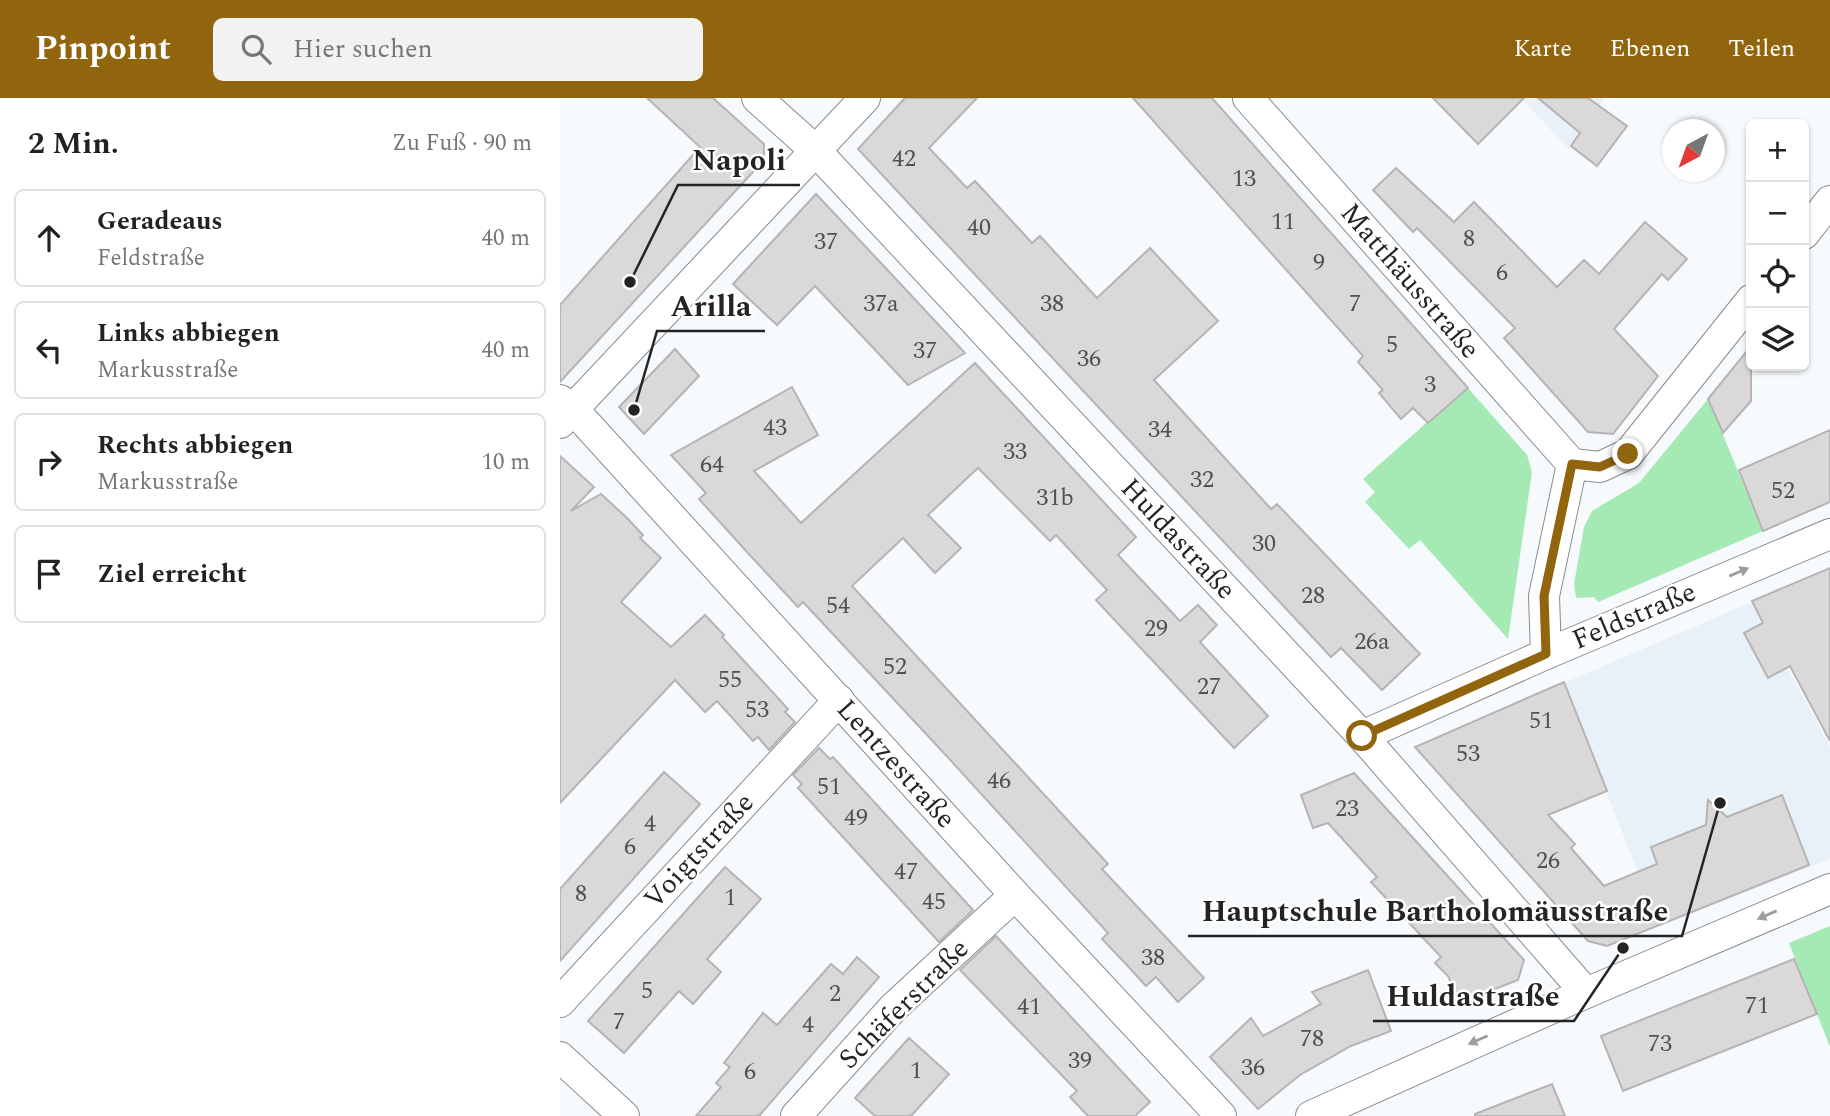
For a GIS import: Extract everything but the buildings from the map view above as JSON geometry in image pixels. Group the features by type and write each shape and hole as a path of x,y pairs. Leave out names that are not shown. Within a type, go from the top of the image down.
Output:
{"street":[{"name":"Huldastraße","path":"757,98 816,151 1362,736 1586,993"},
{"path":"564,411 865,98"},
{"name":"Matthäusstraße","path":"1248,98 1572,464"},
{"path":"1809,228 1830,201"},
{"path":"1546,654 1544,596 1572,464 1600,467 1628,454 1746,306"},
{"name":"Lentzestraße","path":"564,411 839,700 1015,895 1221,1116"},
{"name":"Feldstraße","path":"1362,736 1546,654 1830,534"},
{"name":"Voigtstraße","path":"560,1002 839,700"},
{"path":"1311,1116 1586,993 1830,889"},
{"name":"Schäferstraße","path":"796,1116 893,1008 1015,895"},
{"path":"560,1057 624,1116"}],"shaded area":[{"path":"1521,98 1605,98 1569,149"},
{"path":"1752,602 1830,747 1830,859 1659,926 1564,683"}],"green space":[{"path":"1467,387 1527,455 1532,472 1508,639 1420,540 1409,549 1365,502 1375,492 1363,479"},
{"path":"1708,399 1763,531 1598,602 1594,597 1576,598 1574,584 1584,527 1592,511 1639,483"},
{"path":"1830,926 1830,1047 1789,943"}],"place":[{"name":"Napoli","path":"630,282"},
{"name":"Arilla","path":"634,410"},
{"name":"Hauptschule Bartholomäusstraße","path":"1720,803"},
{"name":"Huldastraße","path":"1623,948"}],"route":[{"path":"1362,736 1546,654 1544,596 1572,464 1600,467 1628,454"}]}
